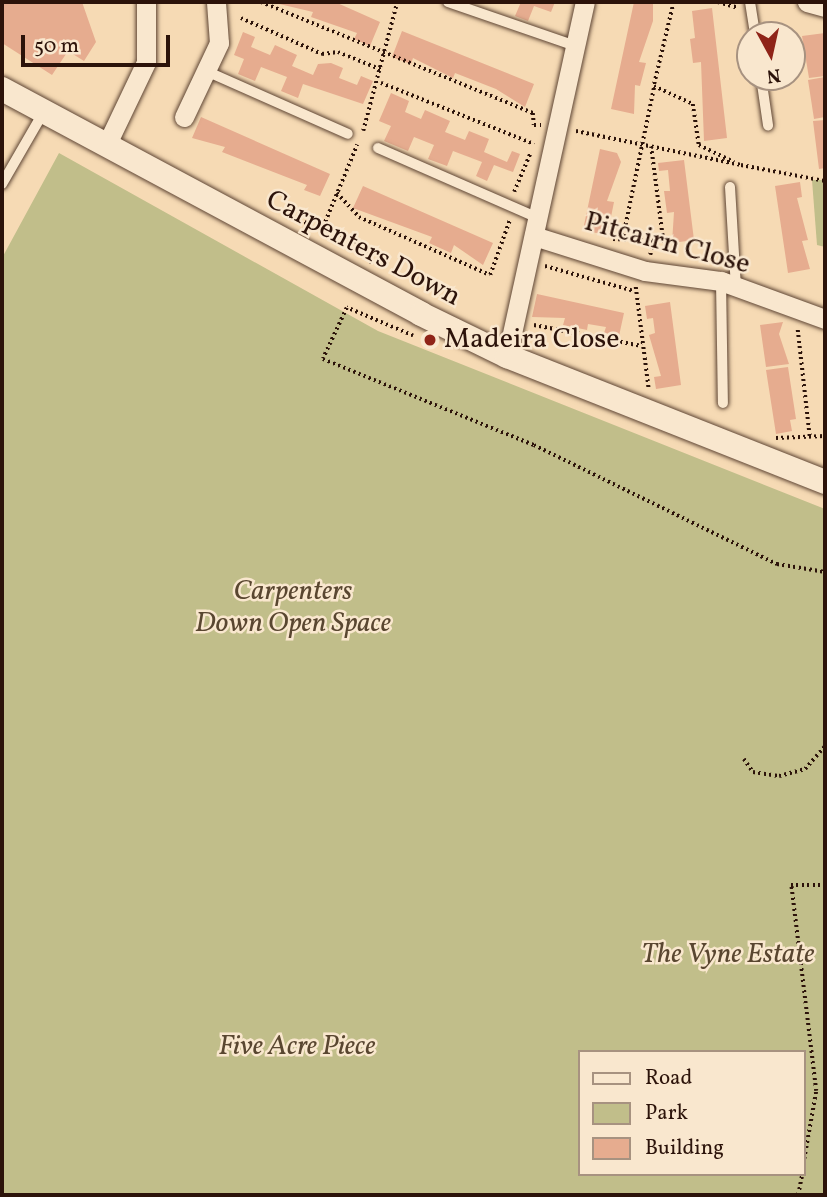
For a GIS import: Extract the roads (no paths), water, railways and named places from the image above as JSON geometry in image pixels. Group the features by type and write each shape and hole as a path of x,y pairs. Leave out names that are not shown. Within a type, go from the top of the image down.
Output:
{"street":[{"path":"179,120 219,43 216,2"},
{"path":"507,356 585,2"},
{"path":"807,2 825,7"},
{"path":"106,146 146,62 149,3"},
{"name":"Carpenters Down","path":"2,89 507,356 825,482"},
{"name":"Pitcairn Close","path":"536,227 645,271 728,285 825,319"}],"lane":[{"path":"448,2 576,46"},
{"path":"750,2 753,21"},
{"path":"206,71 348,134"},
{"path":"763,91 768,125"},
{"path":"2,184 43,113"},
{"path":"378,148 514,211 536,227"},
{"path":"723,403 730,187"}],"place":[{"name":"Madeira Close","path":"430,340"}],"park label":[{"name":"Carpenters Down Open Space","path":"293,608"},
{"name":"The Vyne Estate","path":"728,955"},
{"name":"Five Acre Piece","path":"297,1047"}]}
